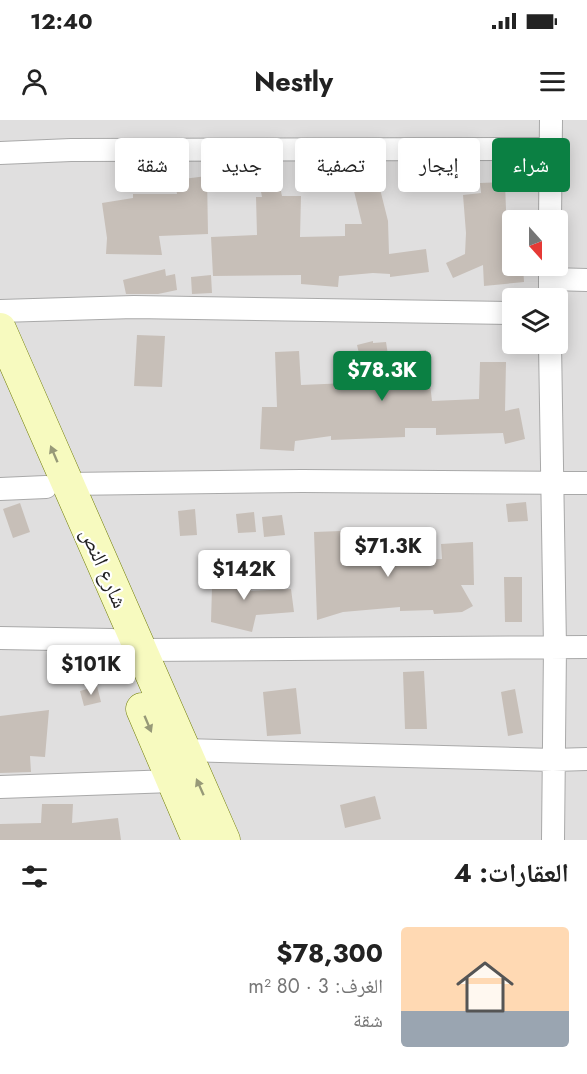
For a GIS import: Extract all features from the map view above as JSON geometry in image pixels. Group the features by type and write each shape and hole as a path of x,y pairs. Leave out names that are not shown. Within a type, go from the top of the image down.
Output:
{"main road":[{"name":"شارع النص","path":"0,329 57,485 126,645 173,781 198,840"},
{"name":"شارع النص","path":"0,381 57,485"},
{"name":"شارع النص","path":"126,645 184,750 224,840"}],"street":[{"path":"550,120 551,138"},
{"path":"0,153 83,150 492,149"},
{"path":"550,192 550,210"},
{"path":"550,281 587,280"},
{"path":"0,311 134,307 502,313"},
{"path":"550,354 555,646 553,840"},
{"path":"0,489 57,485 302,481 587,483"},
{"path":"0,638 126,645 587,647"},
{"path":"184,750 587,759"},
{"path":"0,787 173,781"}],"shaded area":[{"path":"0,120 587,120 587,840 0,840"}],"building":[{"path":"201,177 201,192 207,192 208,234 159,236 162,255 106,254 107,238 102,203 133,198 133,194 189,192 189,178"},
{"path":"480,183 492,183 492,192 505,192 506,210 502,210 502,276 524,276 524,282 484,286 483,265 453,278 446,263 465,254 463,195 481,193"},
{"path":"261,192 281,192 282,196 301,196 300,237 345,236 345,224 362,224 354,192 381,192 388,221 389,254 426,249 429,272 390,277 390,274 373,273 339,276 338,287 301,284 301,275 213,276 211,237 257,235 256,197 262,197"},
{"path":"165,269 166,276 175,274 177,290 158,294 126,294 123,280"},
{"path":"211,275 212,293 192,294 191,277"},
{"path":"137,335 165,336 162,387 134,386"},
{"path":"373,341 373,343 386,342 388,355 426,350 432,401 479,399 480,362 506,362 505,411 519,408 525,439 505,444 503,433 436,435 436,428 405,428 405,437 331,440 331,436 295,441 294,451 260,449 262,407 277,407 275,352 299,351 301,385 348,383 347,363 361,362 357,345"},
{"path":"526,502 528,521 508,522 506,504"},
{"path":"20,503 30,532 13,538 3,509"},
{"path":"195,509 197,535 180,536 178,511"},
{"path":"254,512 256,532 238,533 236,514"},
{"path":"282,515 285,535 264,537 262,517"},
{"path":"341,531 341,538 375,535 377,561 442,559 441,544 473,542 474,585 461,585 473,606 462,612 434,614 433,610 400,611 400,607 343,612 317,620 314,532"},
{"path":"220,552 227,587 251,588 251,591 291,589 294,612 256,615 252,632 211,622 213,553"},
{"path":"504,577 522,577 522,622 505,622"},
{"path":"424,671 427,729 405,729 403,672"},
{"path":"97,686 101,702 84,706 80,691"},
{"path":"296,688 301,734 267,736 263,692"},
{"path":"515,689 523,733 508,736 501,692"},
{"path":"49,710 45,757 30,756 31,772 0,773 0,716"},
{"path":"375,796 381,819 345,828 340,805"},
{"path":"42,804 73,804 72,823 118,818 121,840 0,840 0,824 41,823"}]}
